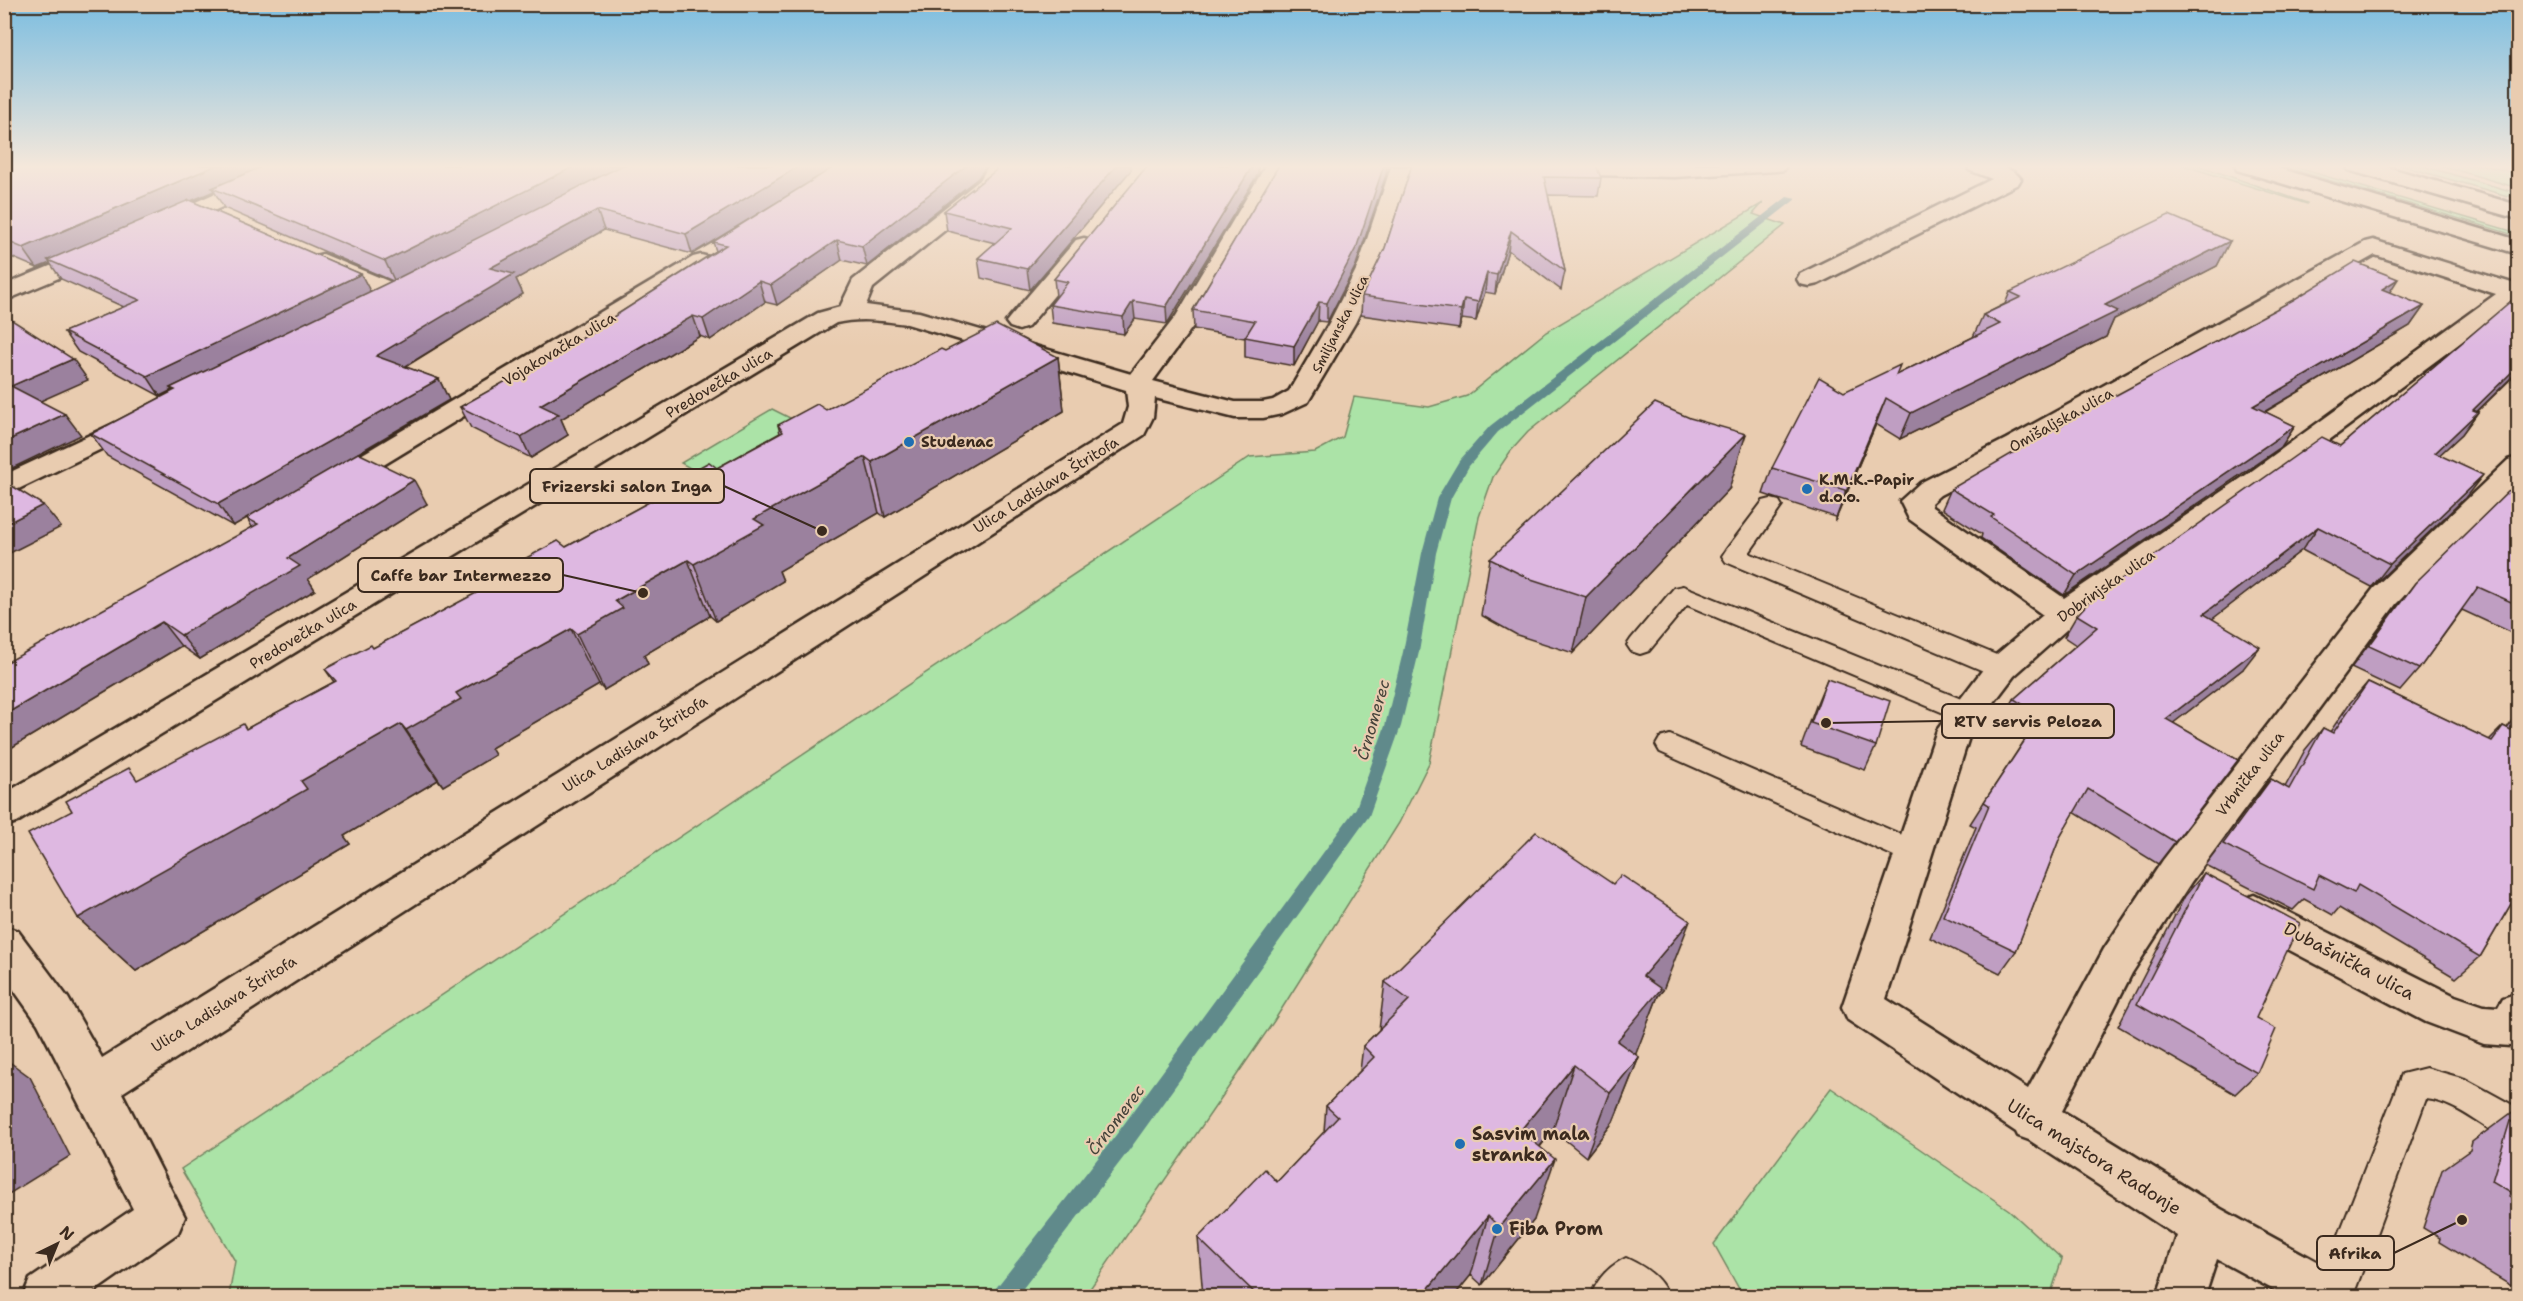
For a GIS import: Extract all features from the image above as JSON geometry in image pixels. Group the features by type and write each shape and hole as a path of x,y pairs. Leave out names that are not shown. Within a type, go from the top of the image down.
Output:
{"street":[{"path":"146,232 160,226"},
{"path":"850,312 862,285 936,226"},
{"path":"1019,322 1099,226"},
{"path":"1137,384 1187,318 1241,226"},
{"name":"Smiljanska ulica","path":"1312,379 1370,266 1380,226"},
{"path":"1809,279 1916,226"},
{"path":"2447,226 2518,247"},
{"path":"5,293 114,246"},
{"name":"Vojakovačka ulica","path":"314,495 727,246"},
{"name":"Omišaljska ulica","path":"2064,614 1919,512 1915,501 1930,489 2027,439 2373,247 2516,292"},
{"path":"303,252 407,287 364,308"},
{"name":"Dobrinjska ulica","path":"1863,1007 1954,730 2002,668 2064,614 2256,481 2516,292"},
{"name":"Predovečka ulica","path":"4,812 827,318 850,312 910,317 1088,372 1202,404 1235,410 1263,410 1282,406 1299,396 1312,379"},
{"name":"Ulica Ladislava Štritofa","path":"96,1086 1134,429 1142,414 1143,398 1137,384"},
{"path":"6,483 160,409"},
{"name":"Vrbnička ulica","path":"2034,1121 2118,961 2201,884 2385,596 2518,466"},
{"name":"Dubašnička ulica","path":"2201,884 2440,1010 2484,1025 2510,1027 2518,1011"},
{"path":"4,943 53,1011 96,1086 162,1217 47,1296"},
{"name":"Ulica majstora Radonje","path":"1863,1007 2034,1121 2204,1226 2333,1296"},
{"path":"2181,1296 2204,1226"}],"lane":[{"path":"1771,506 1734,556 2002,668"},
{"path":"1640,645 1683,594 1967,712"},
{"path":"1670,745 1913,852"},
{"path":"2333,1296 2414,1085 2424,1082 2443,1084 2518,1127"},
{"path":"1610,1296 1626,1277 1649,1296"}],"green space":[{"path":"1725,226 1784,226 1528,432 1510,452 1493,477 1479,517 1429,763 1399,823 1274,1021 1085,1296 229,1296 235,1261 181,1169 1250,457 1315,452 1343,437 1354,397 1429,407 1467,396 1546,332"},
{"path":"2483,226 2493,226 2518,233 2518,236"},
{"path":"772,409 812,429 722,486 681,463"},
{"path":"1831,1088 2009,1210 2062,1259 2050,1296 1743,1296 1714,1244"}],"building":[{"path":"4,226 75,226 23,248 4,240"},
{"path":"129,226 249,226 361,274 147,376 64,332 140,300 48,260"},
{"path":"301,226 456,226 385,261"},
{"path":"502,226 568,226 490,268 514,274 376,356 439,379 218,504 91,434 175,390 170,388"},
{"path":"655,226 700,226 686,234"},
{"path":"739,226 888,226 862,246 837,240 771,285 759,281 703,319 693,316 540,405 559,414 521,437 460,407 599,329 596,328 726,245 713,242"},
{"path":"1003,226 1064,226 1027,269 978,258 1012,228"},
{"path":"1098,226 1216,226 1166,307 1133,301 1123,317 1050,305 1068,282 1054,279"},
{"path":"1243,226 1364,226 1357,246 1327,303 1319,302 1294,346 1245,337 1255,321 1193,310"},
{"path":"1392,226 1555,226 1565,271 1511,231 1497,275 1487,273 1478,302 1464,299 1461,310 1362,296 1385,248"},
{"path":"2147,226 2194,226 2230,241 2105,305 2118,311 1911,413 1886,398 1845,494 1845,490 1772,468 1819,377 1844,392 1900,365 1896,375 2000,324 1983,315 2021,297 2010,292"},
{"path":"2355,262 2398,279 2382,289 2424,306 2253,406 2295,426 2076,575 1991,517 1994,515 1951,489 2068,421 2293,300"},
{"path":"2518,295 2518,366 2473,410 2478,412 2435,453 2483,475 2390,564 2318,527 2204,614 2260,647 2166,719 2238,760 2175,842 2088,789 2060,837 2016,951 1943,916 1989,805 1984,802 2041,716 2014,699 2097,627 2077,615 2090,601 2322,437 2340,446"},
{"path":"4,315 73,359 11,386 65,414 4,442"},
{"path":"996,325 1058,357 872,462 865,457 754,519 764,525 694,564 688,560 615,601 623,608 577,634 571,629 456,693 461,699 406,730 401,724 301,781 307,789 78,918 28,834 72,811 66,801 129,768 137,780 243,724 246,729 336,681 325,669 371,645 373,648 510,575 504,570 558,541 566,547 677,487 671,483 709,462 717,468 783,432 778,425 817,404 826,410 941,349 945,351"},
{"path":"1655,403 1690,418 1746,434 1586,597 1528,578 1490,559"},
{"path":"358,453 414,480 288,558 300,566 181,635 162,622 4,715 4,664 258,524 246,518"},
{"path":"4,481 43,505 4,525"},
{"path":"2511,489 2518,492 2518,605 2478,587 2419,669 2369,646 2415,583"},
{"path":"1827,679 1890,701 1876,746 1811,723"},
{"path":"2368,682 2492,741 2503,726 2511,730 2518,720 2518,892 2480,957 2358,885 2354,893 2319,875 2313,889 2223,844 2271,779 2289,789 2323,728 2333,733"},
{"path":"1536,832 1613,884 1621,875 1690,921 1643,976 1661,989 1617,1041 1639,1057 1610,1093 1574,1065 1520,1131 1555,1159 1499,1227 1488,1216 1428,1289 1436,1296 1291,1296 1285,1291 1280,1296 1258,1296 1198,1238 1265,1169 1277,1182 1338,1117 1326,1106 1374,1057 1363,1046 1409,1000 1385,982"},
{"path":"2204,873 2300,923 2256,1018 2276,1029 2257,1073 2137,1004"},
{"path":"2510,1121 2518,1125 2518,1201 2509,1196 2511,1192 2492,1181"}],"waterway":[{"name":"Črnomerec","path":"1004,1296 1123,1142 1363,811 1393,726 1411,652 1429,553 1444,498 1464,464 1494,429 1757,226"}],"place":[{"name":"Studenac","path":"909,442"},
{"name":"K.M.K.-Papir d.o.o.","path":"1807,489"},
{"name":"Frizerski salon Inga","path":"822,531"},
{"name":"Caffe bar Intermezzo","path":"643,593"},
{"name":"RTV servis Peloza","path":"1826,723"},
{"name":"Sasvim mala stranka","path":"1460,1144"},
{"name":"Afrika","path":"2462,1220"},
{"name":"Fiba Prom","path":"1497,1229"}]}
